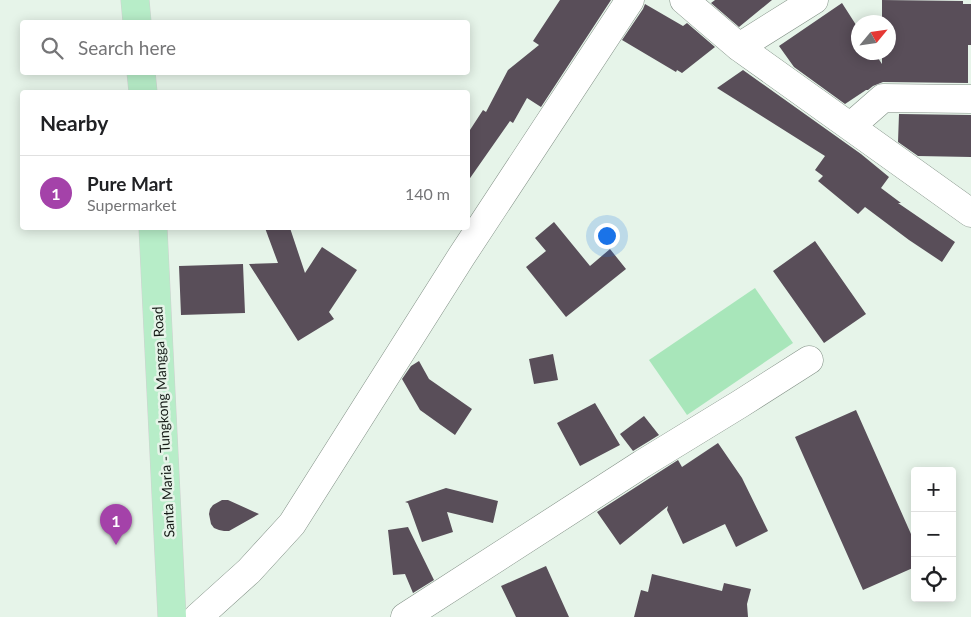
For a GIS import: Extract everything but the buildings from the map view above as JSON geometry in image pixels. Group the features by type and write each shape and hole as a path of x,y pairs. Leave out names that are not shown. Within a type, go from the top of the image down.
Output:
{"main road":[{"path":"135,0 137,20"},
{"path":"141,75 143,90"},
{"name":"Santa Maria - Tungkong Mangga Road","path":"153,230 172,617"}],"street":[{"path":"198,617 249,571 292,524 461,257 630,0"},
{"path":"684,0 740,46 971,213"},
{"path":"740,46 814,0"},
{"path":"851,126 883,98 971,99"},
{"path":"406,617 642,464 809,360"}],"green space":[{"path":"755,288 793,343 687,415 649,360"}],"place":[{"name":"Pure Mart","path":"116,545"}]}
